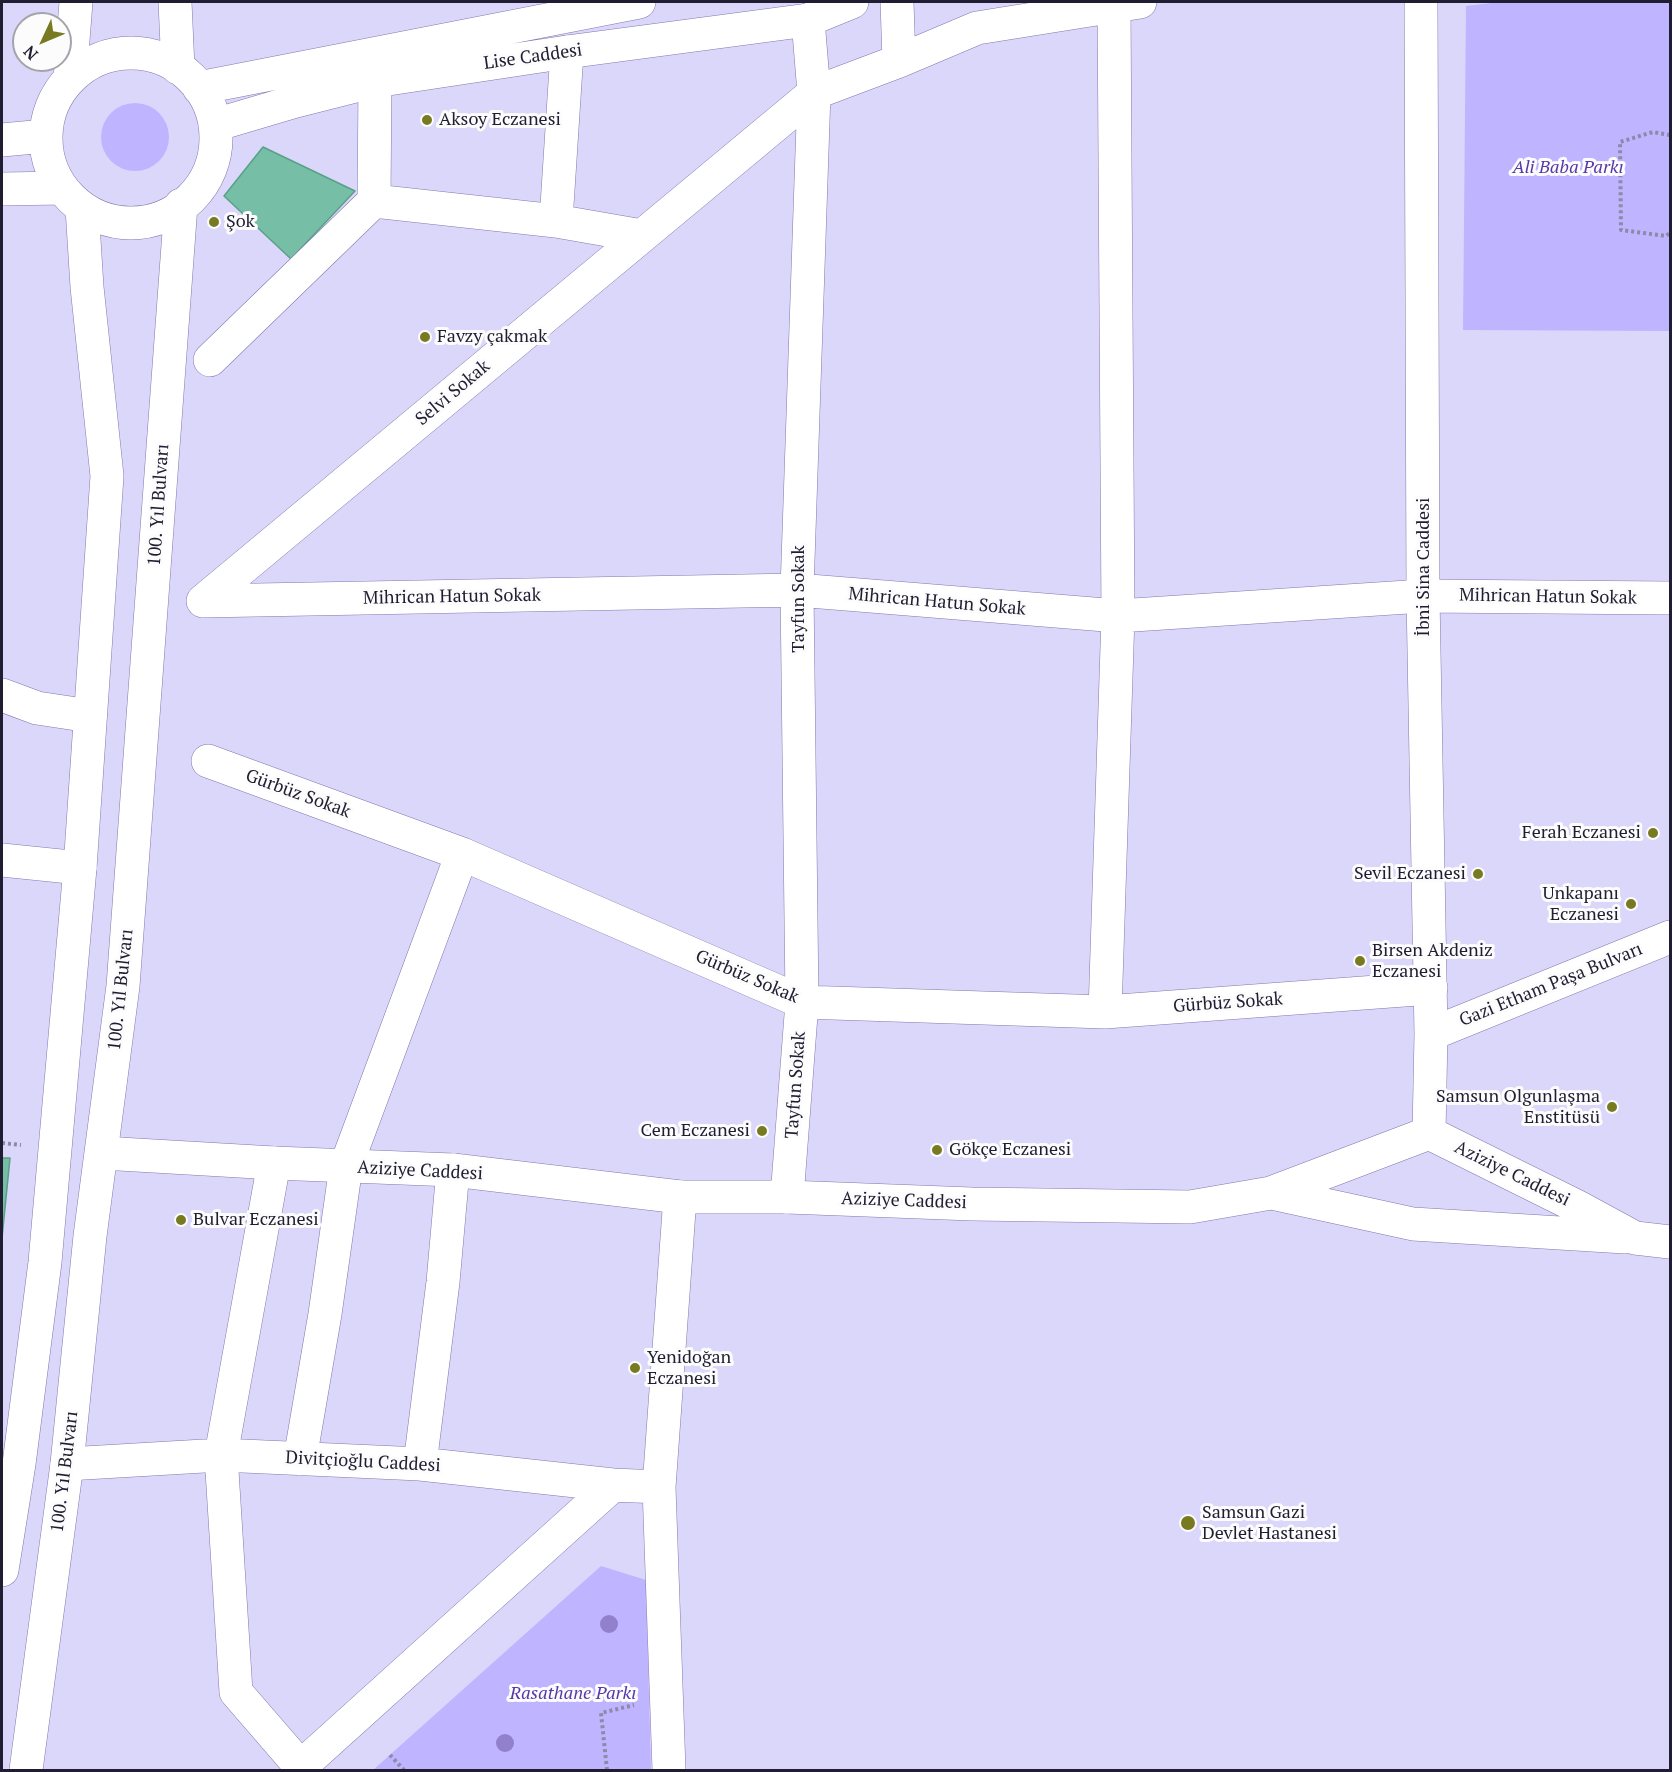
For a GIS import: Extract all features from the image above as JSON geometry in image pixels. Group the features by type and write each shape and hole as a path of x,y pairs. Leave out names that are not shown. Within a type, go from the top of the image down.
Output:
{"street":[{"path":"70,79 76,2"},
{"path":"175,2 188,78"},
{"name":"Lise Caddesi","path":"188,78 548,10 639,2"},
{"name":"Lise Caddesi","path":"215,125 375,81 567,52 808,20 852,2"},
{"path":"897,2 899,61"},
{"name":"İbni Sina Caddesi","path":"1421,2 1423,596 1431,988 1429,1133"},
{"path":"814,93 899,61 977,27 1127,4 1118,616 1105,1012"},
{"name":"Tayfun Sokak","path":"787,1197 802,1002 797,590 814,93 808,20"},
{"path":"556,221 567,52"},
{"path":"2,189 72,198 108,220 135,223 162,217 187,202 205,180 214,154 215,125 206,99 188,78 166,60 138,53 111,55 85,66 64,84 50,108 45,136 49,164 72,198 87,287 107,476 80,868 45,1262 19,1464 2,1570"},
{"path":"210,360 374,201 375,81"},
{"name":"Selvi Sokak","path":"203,601 814,93"},
{"path":"2,140 45,136"},
{"path":"374,201 556,221 642,236"},
{"name":"100. Yıl Bulvarı","path":"26,1770 67,1464 90,1236 123,986 181,206"},
{"name":"Mihrican Hatun Sokak","path":"203,601 797,590 1118,616 1423,596 1671,598"},
{"path":"2,695 37,708 90,716"},
{"name":"Gürbüz Sokak","path":"208,760 462,854 802,1002 1105,1012 1431,988"},
{"path":"300,1459 325,1314 346,1167 462,854"},
{"path":"2,860 80,868"},
{"name":"Gazi Etham Paşa Bulvarı","path":"1431,1034 1671,937"},
{"name":"Aziziye Caddesi","path":"102,1153 274,1164 453,1170 680,1197 787,1197 972,1204 1190,1207 1271,1192 1429,1133 1635,1238 1671,1242"},
{"path":"274,1164 221,1455 236,1692 298,1768 613,1485"},
{"path":"420,1464 443,1282 453,1170"},
{"path":"1271,1192 1413,1224 1635,1238"},
{"path":"669,1770 659,1487 680,1197"},
{"name":"Divitçioğlu Caddesi","path":"67,1464 221,1455 420,1464 613,1485 659,1487"}],"path":[{"path":"1671,135 1653,132 1620,142 1622,230 1666,236 1671,233"},
{"path":"607,1770 601,1713 667,1698"},
{"path":"390,1755 404,1770"}],"green space":[{"name":"Ali Baba Parkı","path":"1500,2 1670,2 1670,331 1463,330 1466,6"},
{"path":"128,103 142,103 154,108 164,118 169,137 164,156 154,166 142,171 128,171 116,166 106,156 101,144 101,130 106,118 116,108"},
{"name":"Rasathane Parkı","path":"601,1566 646,1580 651,1770 373,1770"}],"building":[{"path":"263,147 355,191 291,259 224,196"},
{"path":"2,1158 10,1158 2,1238"}],"place":[{"name":"Aksoy Eczanesi","path":"427,120"},
{"name":"Şok","path":"214,222"},
{"name":"Favzy çakmak","path":"425,337"},
{"name":"Ferah Eczanesi","path":"1653,833"},
{"name":"Sevil Eczanesi","path":"1478,874"},
{"name":"Unkapanı Eczanesi","path":"1631,904"},
{"name":"Birsen Akdeniz Eczanesi","path":"1360,961"},
{"name":"Samsun Olgunlaşma Enstitüsü","path":"1612,1107"},
{"name":"Cem Eczanesi","path":"762,1131"},
{"name":"Gökçe Eczanesi","path":"937,1150"},
{"name":"Bulvar Eczanesi","path":"181,1220"},
{"name":"Yenidoğan Eczanesi","path":"635,1368"},
{"name":"Samsun Gazi Devlet Hastanesi","path":"1188,1523"}]}
